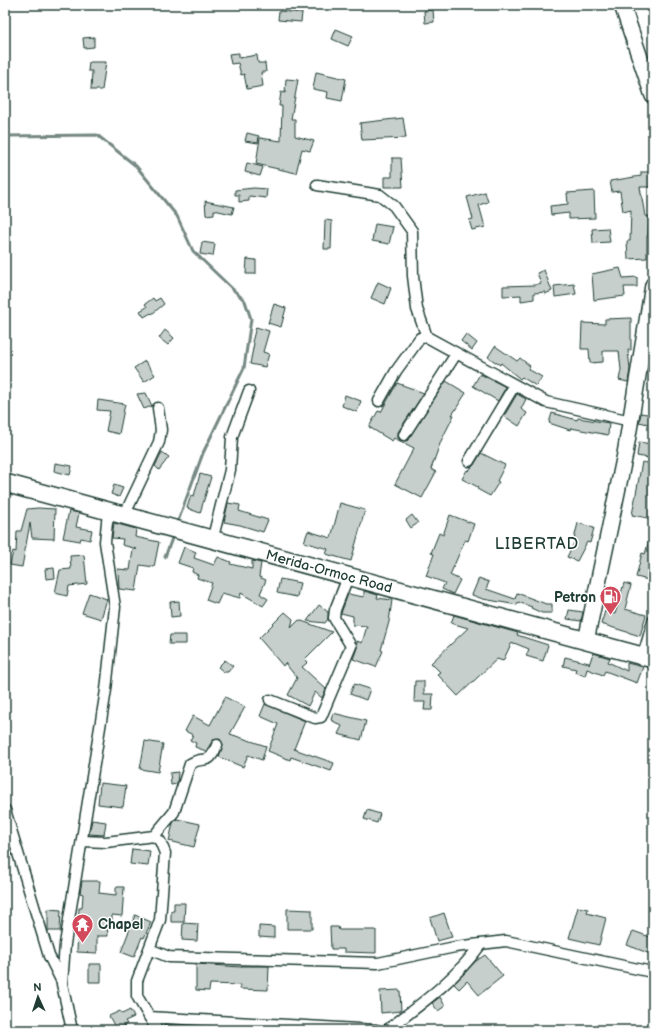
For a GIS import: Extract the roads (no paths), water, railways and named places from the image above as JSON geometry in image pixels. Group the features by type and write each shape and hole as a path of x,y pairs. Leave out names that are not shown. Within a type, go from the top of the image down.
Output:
{"highway":[{"name":"Merida-Ormoc Road","path":"5,483 187,534 648,657"}],"main road":[{"path":"622,5 653,96"},
{"path":"586,641 631,421 653,285"}],"street":[{"path":"317,185 380,195 394,206 412,231 413,276 417,309 427,337"},
{"path":"379,401 396,371 420,338 427,337 514,386 546,402 631,421"},
{"path":"404,435 456,354"},
{"path":"469,461 514,386"},
{"path":"212,540 230,470 232,437 249,391"},
{"path":"124,516 162,430 158,408"},
{"path":"62,984 65,944 106,690 115,607 105,542 108,512"},
{"path":"270,700 315,718 321,717 351,646 334,618 335,610 348,577"},
{"path":"648,657 653,621"},
{"path":"82,841 106,842 154,836 174,812 190,764 194,761 210,759 213,756 217,745"},
{"path":"5,810 49,956 62,984 72,1030"},
{"path":"154,836 160,841 165,853 160,920 137,981 137,996 157,1030"},
{"path":"149,949 169,957 378,963 455,947 506,941 652,972"},
{"path":"387,1030 445,985 472,958 481,944"},
{"path":"149,1017 376,1030"}],"waterway":[{"path":"5,136 97,135 136,166 177,216 193,251 245,301 251,319 244,368 203,453 177,524"},
{"path":"165,557 174,533"}],"place":[{"name":"Petron","path":"611,616"},
{"name":"Chapel","path":"83,944"}],"district":[{"name":"LIBERTAD","path":"537,544"}]}
